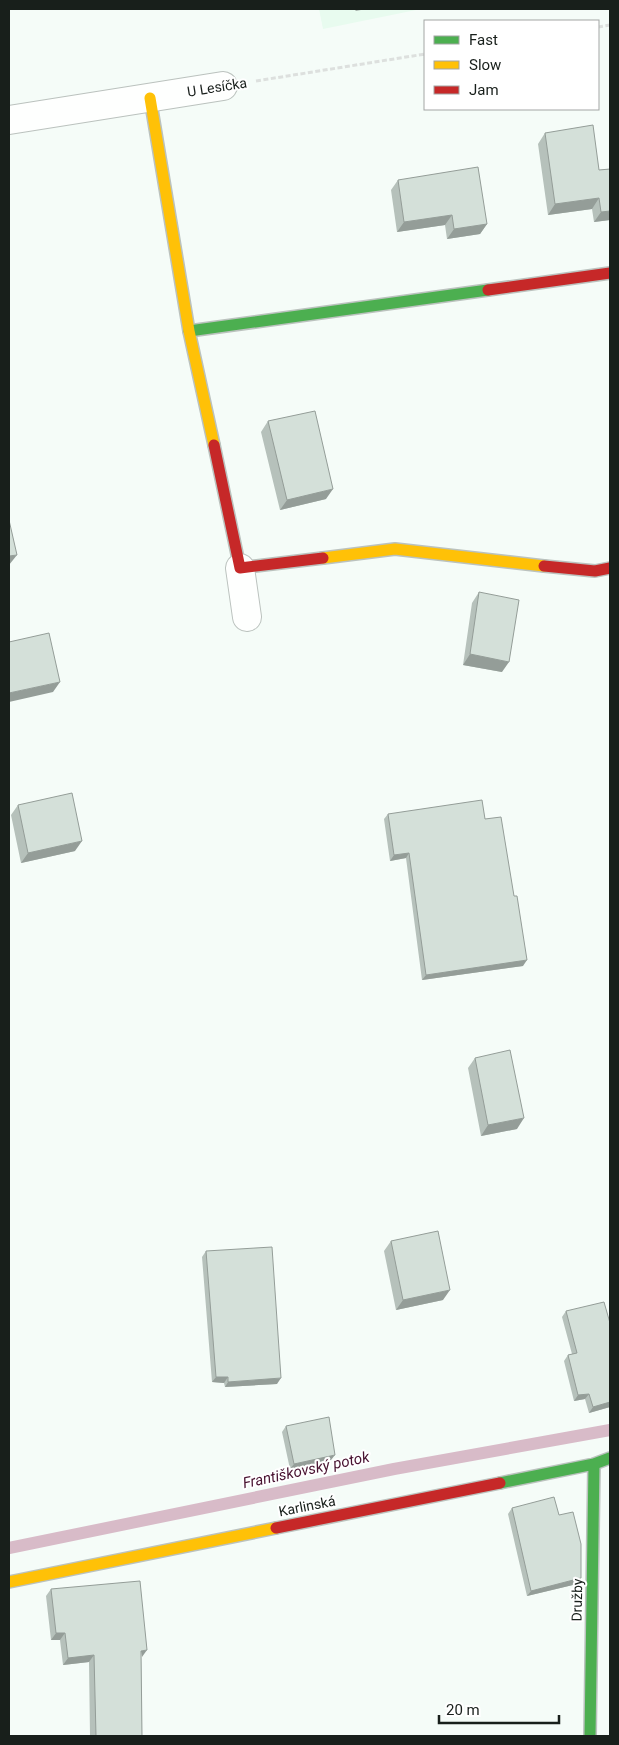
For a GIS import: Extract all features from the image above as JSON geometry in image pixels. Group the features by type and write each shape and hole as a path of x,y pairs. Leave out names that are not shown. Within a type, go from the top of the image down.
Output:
{"street":[{"name":"U Lesíčka","path":"9,120 223,86"},
{"path":"150,98 190,330 240,568 247,617"},
{"path":"190,330 610,273"},
{"path":"240,568 395,548 596,571 610,568"},
{"name":"Karlinská","path":"9,1582 594,1464 610,1458"},
{"name":"Družby","path":"590,1736 594,1464"}],"path":[{"name":"U Lesíčka","path":"223,86 424,54"}],"shaded area":[{"path":"319,9 421,9 323,29"}],"building":[{"path":"593,125 599,170 610,169 610,211 601,212 599,198 555,204 545,133"},
{"path":"478,167 487,224 454,229 452,215 404,222 398,180"},
{"path":"315,411 333,489 287,500 268,421"},
{"path":"9,520 17,555 9,556"},
{"path":"479,592 519,600 509,662 470,654"},
{"path":"49,633 60,682 9,693 9,642"},
{"path":"72,793 82,841 28,853 18,805"},
{"path":"482,800 485,819 501,817 514,896 517,896 527,960 426,975 409,853 394,855 388,814"},
{"path":"510,1050 524,1118 488,1125 475,1058"},
{"path":"438,1231 450,1290 403,1300 391,1241"},
{"path":"272,1247 281,1378 228,1382 228,1377 216,1377 206,1251"},
{"path":"604,1302 610,1323 610,1402 593,1407 589,1394 578,1395 568,1355 577,1353 566,1311"},
{"path":"329,1417 335,1455 294,1464 286,1426"},
{"path":"554,1497 559,1515 573,1512 581,1544 581,1578 531,1591 512,1508"},
{"path":"140,1581 147,1650 141,1651 142,1736 96,1736 94,1655 68,1658 65,1633 56,1633 51,1589"}],"waterway":[{"name":"Františkovský potok","path":"9,1548 394,1469 610,1430"}],"traffic: fast":[{"path":"189,331 488,290"},
{"path":"500,1483 594,1464 610,1458"},
{"path":"590,1736 594,1464"}],"traffic: slow":[{"path":"150,98 189,331 214,445"},
{"path":"323,558 395,549 544,566"},
{"path":"9,1582 276,1528"}],"traffic: jam":[{"path":"488,290 610,273"},
{"path":"214,445 240,568 323,558"},
{"path":"544,566 595,571 610,568"},
{"path":"276,1528 500,1483"}]}
